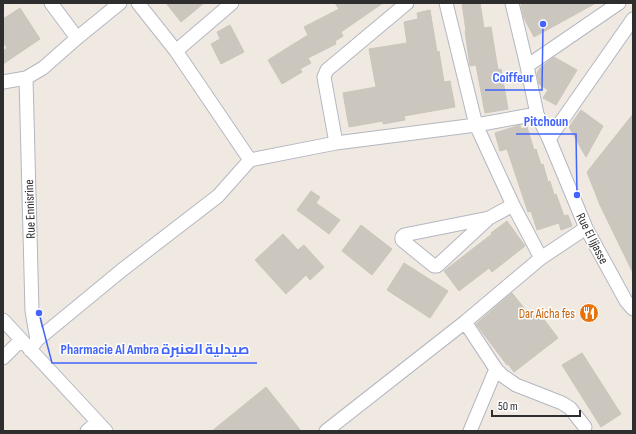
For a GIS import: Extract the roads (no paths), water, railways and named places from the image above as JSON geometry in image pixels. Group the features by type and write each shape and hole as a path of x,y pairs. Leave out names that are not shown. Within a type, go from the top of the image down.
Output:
{"street":[{"path":"51,3 76,38"},
{"path":"3,82 26,78 43,68 76,38 120,3"},
{"path":"138,3 176,50 250,160"},
{"path":"176,50 232,3"},
{"path":"336,143 324,77 327,70 407,3"},
{"path":"446,3 476,125 513,205 541,258"},
{"name":"Rue El Ijjasse","path":"512,3 537,114 586,228 626,301 633,309"},
{"path":"527,66 613,5"},
{"path":"549,139 633,19"},
{"name":"Rue Ennisrine","path":"26,78 33,345"},
{"path":"33,345 122,270 218,196 250,160 336,143 476,125 537,114"},
{"path":"489,218 404,235 402,240 434,266 437,266 489,218 513,205"},
{"path":"326,431 466,322 541,258 586,228"},
{"path":"3,320 21,340 33,345 101,426 88,431"},
{"path":"466,322 496,369 507,379 516,385 562,403 570,408 586,427"},
{"path":"3,358 21,340"},
{"path":"470,431 496,369"}],"place":[{"name":"Coiffeur","path":"543,24"},
{"name":"Pitchoun","path":"577,195"},
{"name":"Pharmacie Al Ambra صيدلية العنبرة","path":"39,313"},
{"name":"Dar Aicha fes","path":"589,313"}]}
